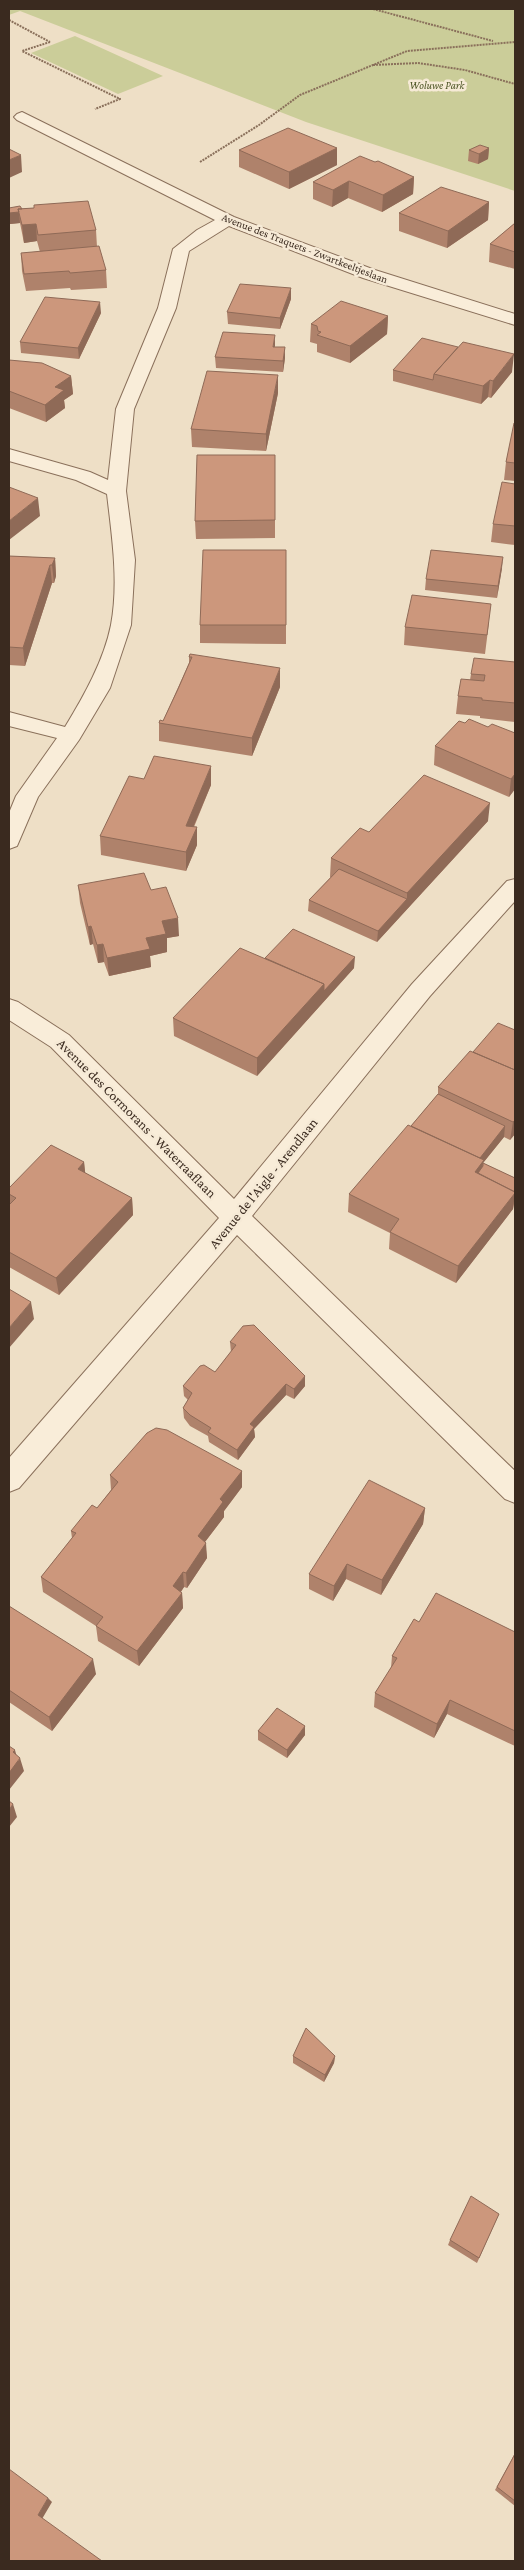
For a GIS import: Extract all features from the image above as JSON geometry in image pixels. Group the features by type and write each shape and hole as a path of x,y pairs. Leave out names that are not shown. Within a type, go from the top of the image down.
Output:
{"street":[{"name":"Avenue des Traquets - Zwartkeeltjeslaan","path":"22,117 228,220 369,274 515,320"},
{"path":"9,841 27,796 71,735 99,688 121,625 126,560 116,491 125,409 168,308 180,249 203,233 228,220"},
{"path":"9,454 83,476 116,491"},
{"path":"9,719 71,735"},
{"name":"Avenue de l'Aigle - Arendlaan","path":"9,1479 236,1216 421,990 515,887"},
{"name":"Avenue des Cormorans - Waterraaflaan","path":"9,1008 60,1041 515,1490"}],"path":[{"path":"373,9 496,42"},
{"path":"9,20 50,42 22,51 120,99 87,112"},
{"path":"196,164 259,125 300,95 368,66 407,52 496,42 515,42"},
{"path":"368,66 418,63 465,70 515,84"}],"green space":[{"name":"Woluwe Park","path":"9,9 515,9 515,191 306,122 20,11 9,15"},
{"path":"75,36 163,76 118,94 31,53"}],"building":[{"path":"288,128 337,148 289,172 239,150"},
{"path":"480,145 489,148 479,154 469,150"},
{"path":"9,149 21,155 9,160"},
{"path":"360,156 375,162 378,161 414,177 383,195 349,181 333,190 313,182"},
{"path":"441,187 489,202 448,231 399,213"},
{"path":"88,201 96,230 38,235 36,224 22,225 18,209 34,208 34,205"},
{"path":"20,206 22,209 18,209 19,212 9,213 9,208"},
{"path":"515,223 515,252 490,244"},
{"path":"99,246 106,270 24,274 21,253"},
{"path":"240,284 291,288 280,318 227,312"},
{"path":"45,297 100,302 78,348 20,342"},
{"path":"341,301 388,316 350,346 317,335 321,332 318,331 317,326 311,324"},
{"path":"223,332 275,335 273,347 285,347 283,361 215,357"},
{"path":"422,338 458,347 434,374 433,380 393,370"},
{"path":"463,342 514,354 493,381 490,380 483,386 434,374"},
{"path":"9,360 42,363 71,376 55,387 64,390 45,405 9,391"},
{"path":"207,371 278,375 266,434 191,429"},
{"path":"515,423 515,463 506,462"},
{"path":"197,455 275,455 275,520 195,521"},
{"path":"502,482 515,484 515,526 493,524"},
{"path":"9,487 38,498 9,521"},
{"path":"203,550 286,550 286,625 200,625"},
{"path":"431,550 503,557 498,586 426,579"},
{"path":"9,556 55,558 52,565 50,565 23,648 9,647"},
{"path":"412,595 491,604 487,635 405,627"},
{"path":"190,654 280,668 252,738 159,723 160,720 163,721 178,689 192,657 189,657"},
{"path":"474,658 515,662 515,703 458,696 461,679 484,681 485,675 471,674"},
{"path":"469,719 488,727 492,724 515,733 515,774 511,779 435,746 459,721 465,723"},
{"path":"154,756 211,766 186,826 197,827 186,852 100,836 129,776 144,779"},
{"path":"424,775 490,803 407,893 331,858 360,828 369,832"},
{"path":"339,869 407,899 378,931 309,900"},
{"path":"144,873 151,890 166,887 178,918 162,921 166,934 146,938 150,949 107,958 103,944 97,945 91,926 88,927 78,885"},
{"path":"293,929 355,957 324,991 324,984 265,958"},
{"path":"240,948 324,984 257,1058 173,1018"},
{"path":"498,1023 515,1030 515,1070 473,1052"},
{"path":"470,1051 515,1070 515,1120 513,1122 438,1087"},
{"path":"438,1094 505,1126 480,1158 411,1126"},
{"path":"408,1125 484,1160 475,1172 515,1192 458,1266 390,1232 399,1219 349,1194"},
{"path":"51,1145 84,1162 78,1169 132,1198 56,1278 9,1252 9,1205 16,1198 9,1194 9,1188"},
{"path":"483,1163 515,1178 515,1192 478,1173"},
{"path":"9,1289 31,1302 9,1328"},
{"path":"254,1325 305,1376 294,1389 286,1384 250,1424 254,1427 237,1450 208,1432 211,1428 190,1415 183,1408 192,1393 183,1386 200,1366 204,1365 215,1372 236,1345 230,1342 243,1326"},
{"path":"156,1428 167,1430 242,1471 220,1499 223,1502 198,1536 206,1543 186,1573 183,1572 173,1586 182,1593 137,1651 96,1626 103,1617 41,1577 76,1533 71,1531 92,1505 97,1508 118,1482 110,1475 147,1433"},
{"path":"369,1480 425,1508 382,1580 347,1564 334,1586 309,1574"},
{"path":"436,1593 515,1632 515,1731 450,1700 437,1724 375,1693 397,1658 392,1656 414,1619 419,1622"},
{"path":"9,1606 93,1659 49,1717 9,1690"},
{"path":"277,1708 305,1726 287,1750 258,1731"},
{"path":"9,1746 15,1750 13,1752 20,1758 9,1773"},
{"path":"9,1801 13,1804 9,1810"},
{"path":"306,2028 335,2056 325,2075 293,2056"},
{"path":"471,2196 499,2214 479,2258 450,2240"},
{"path":"515,2454 515,2501 497,2487"},
{"path":"9,2469 48,2498 38,2515 102,2561 9,2561"}]}
